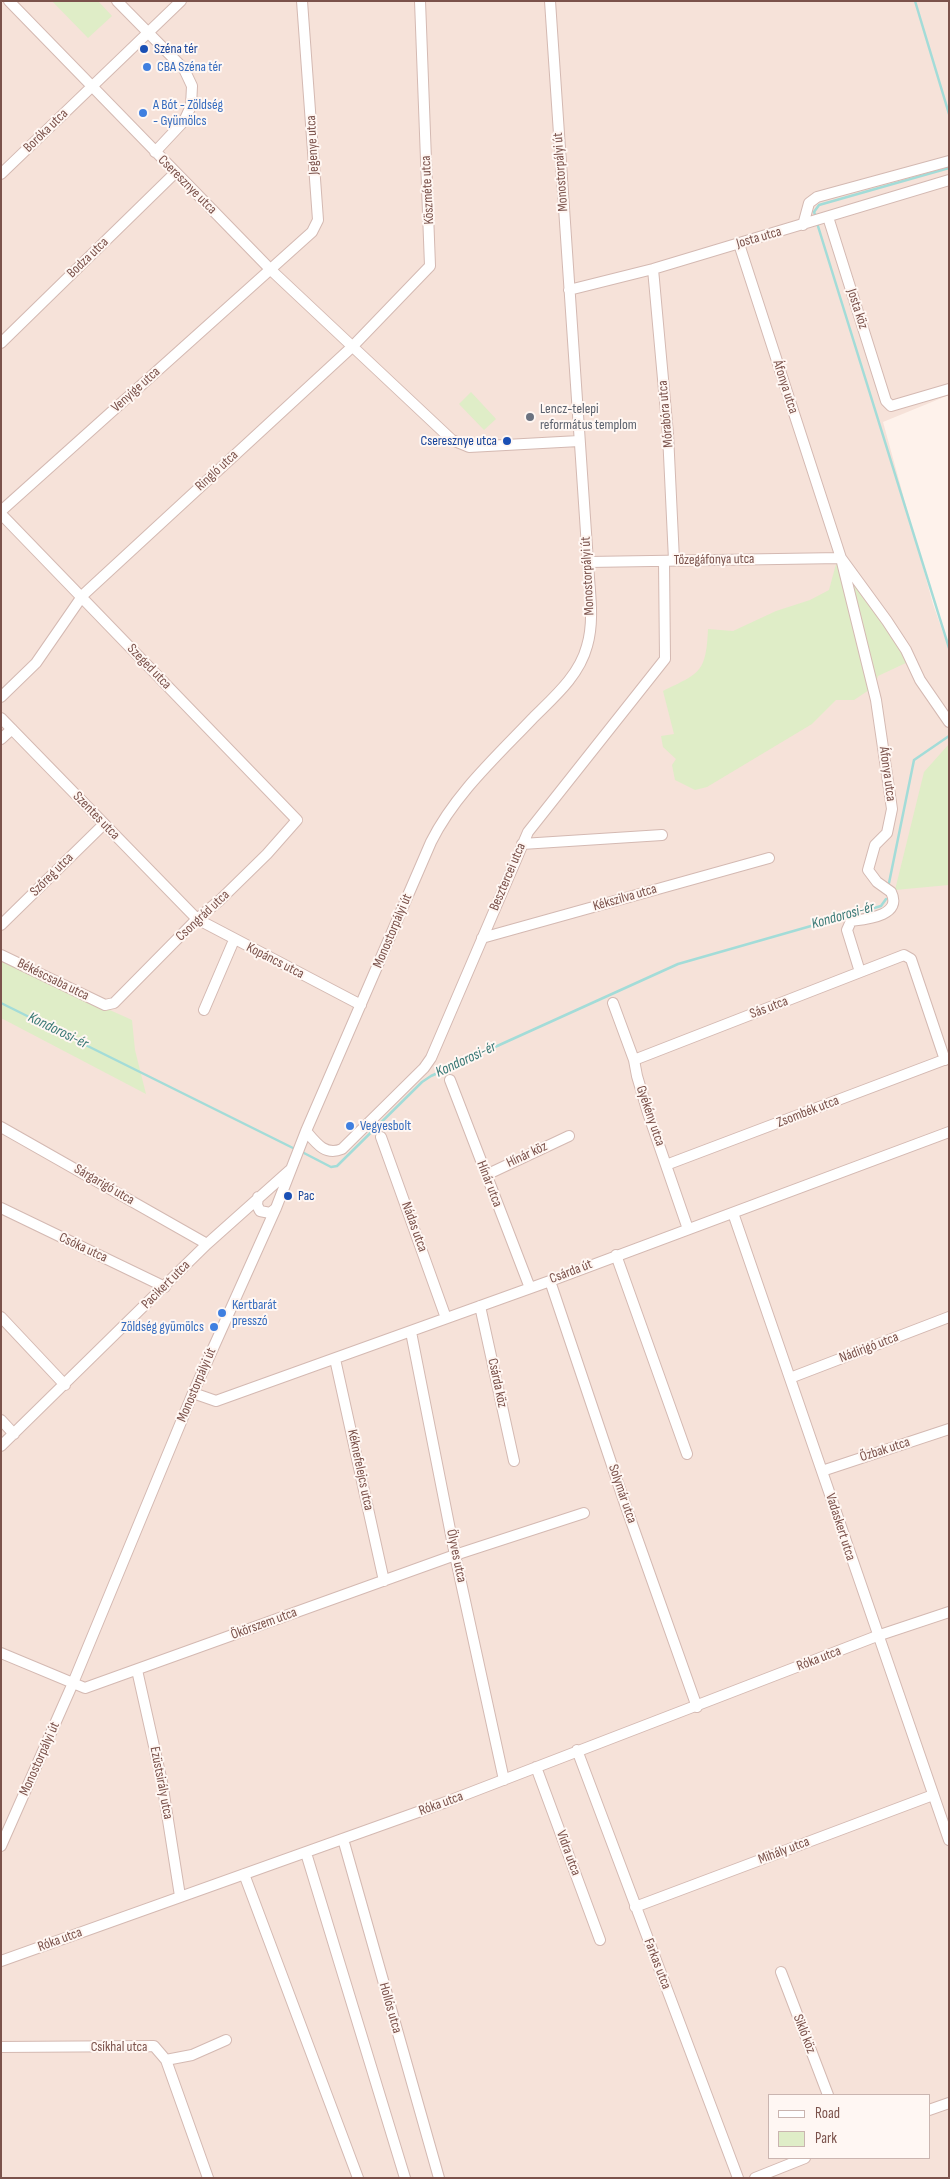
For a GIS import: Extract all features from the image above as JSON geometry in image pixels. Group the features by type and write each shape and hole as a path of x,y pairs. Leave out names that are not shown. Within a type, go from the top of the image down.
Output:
{"street":[{"name":"Cseresznye utca","path":"9,1 271,270 452,440 469,447 579,441"},
{"path":"117,1 184,69 192,86 191,106 184,121 155,152"},
{"name":"Boróka utca","path":"1,174 181,1"},
{"name":"Jegenye utca","path":"271,270 312,232 318,220 302,1"},
{"name":"Köszméte utca","path":"352,347 430,266 420,1"},
{"name":"Monostorpályi út","path":"1,1846 73,1683 193,1393 276,1208 306,1131 440,823 473,781 568,682 583,658 589,638 591,619 588,562 550,1"},
{"path":"816,221 808,203 817,197 949,161"},
{"name":"Bodza utca","path":"1,343 176,173"},
{"name":"Josta utca","path":"569,290 653,269 949,180"},
{"name":"Josta köz","path":"816,221 886,401 891,406 949,389"},
{"name":"Áfonya utca","path":"739,244 841,558 876,700 892,809 887,833 875,846 868,866 870,875 891,892 894,901 892,906 882,916 851,922 847,930 860,972"},
{"name":"Mórabóra utca","path":"653,269 668,434 669,560"},
{"name":"Venyige utca","path":"1,512 271,270"},
{"name":"Ringló utca","path":"82,595 352,347"},
{"name":"Szeged utca","path":"1,512 297,820"},
{"name":"Áfonya utca","path":"841,558 887,621 906,650 920,680 949,722"},
{"name":"Tőzegáfonya utca","path":"588,562 841,558"},
{"name":"Besztercei utca","path":"306,1131 319,1146 328,1151 342,1149 424,1068 431,1058 522,844 547,806 665,659 669,560"},
{"path":"1,698 36,662 82,595"},
{"name":"Szentes utca","path":"1,718 194,916"},
{"path":"1,739 12,729"},
{"name":"Csongrád utca","path":"105,1005 114,1002 138,980 194,916 227,894 297,820"},
{"name":"Szőreg utca","path":"1,925 104,824"},
{"path":"522,844 662,836"},
{"name":"Kékszilva utca","path":"482,938 769,858"},
{"name":"Kopáncs utca","path":"194,916 234,940 361,1005"},
{"path":"204,1010 234,940"},
{"name":"Békéscsaba utca","path":"1,955 105,1005"},
{"name":"Sás utca","path":"634,1060 904,955 911,959 947,1059"},
{"name":"Gyékény utca","path":"613,1003 634,1060 637,1076 688,1229"},
{"name":"Zsombék utca","path":"666,1165 947,1059"},
{"name":"Hínár utca","path":"450,1080 530,1288"},
{"name":"Sárgarigó utca","path":"1,1127 208,1244"},
{"name":"Csárda út","path":"193,1393 216,1401 411,1332 949,1132"},
{"name":"Hínár köz","path":"486,1175 569,1136"},
{"name":"Nádas utca","path":"381,1137 446,1318"},
{"name":"Pacikert utca","path":"1,1446 208,1244 291,1169"},
{"path":"258,1197 257,1206 260,1211 270,1213 276,1208"},
{"name":"Csóka utca","path":"1,1208 165,1287"},
{"name":"Vadaskert utca","path":"733,1213 877,1636 949,1840"},
{"path":"616,1255 687,1454"},
{"name":"Solymár utca","path":"550,1280 625,1504 697,1707"},
{"name":"Csárda köz","path":"480,1306 514,1461"},
{"path":"1,1317 65,1385"},
{"name":"Nádirigó utca","path":"790,1378 949,1317"},
{"name":"Ölyves utca","path":"411,1332 455,1556 504,1780"},
{"name":"Kéknefelejcs utca","path":"335,1358 384,1581"},
{"path":"1,1420 14,1434"},
{"name":"Őzbak utca","path":"822,1472 949,1429"},
{"name":"Ökörszem utca","path":"1,1653 85,1688 455,1556 584,1513"},
{"name":"Róka utca","path":"1,1961 180,1896 306,1853 504,1780 577,1750 697,1707 877,1636 949,1612"},
{"name":"Ezüstsirály utca","path":"137,1670 162,1782 180,1896"},
{"name":"Farkas utca","path":"577,1750 738,2178"},
{"name":"Vidra utca","path":"536,1767 600,1940"},
{"name":"Mihály utca","path":"635,1907 933,1795"},
{"name":"Hollós utca","path":"343,1839 439,2178"},
{"path":"306,1853 405,2178"},
{"path":"244,1874 358,2178"},
{"name":"Sikló köz","path":"781,1972 828,2094"},
{"path":"166,2060 192,2055 226,2040"},
{"name":"Csíkhal utca","path":"1,2047 154,2046 166,2060 208,2178"},
{"path":"930,2110 949,2102"},
{"path":"754,2178 802,2159"}],"shaded area":[{"path":"1,1 949,1 949,395 883,422 933,604 949,650 949,2178 1,2178"}],"green space":[{"path":"52,1 98,1 112,16 88,38"},
{"path":"471,392 496,419 484,430 459,404"},
{"path":"836,564 848,571 908,662 878,676 875,686 854,700 836,700 812,724 707,787 695,790 675,780 672,765 676,759 663,747 661,736 674,734 663,691 685,680 699,670 705,655 708,629 733,631 776,611 810,600 829,590"},
{"path":"949,744 949,885 895,890 924,772"},
{"path":"1,961 132,1020 135,1050 146,1094 1,1018"}],"waterway":[{"path":"915,1 949,114"},
{"path":"816,217 814,212 819,205 949,168"},
{"path":"817,223 949,648"},
{"name":"Kondorosi-ér","path":"889,883 914,760 949,736"},
{"name":"Kondorosi-ér","path":"302,1152 331,1167 337,1166 422,1082 431,1076 678,964 881,906 886,899"},
{"name":"Kondorosi-ér","path":"1,1003 297,1150"}],"place":[{"name":"Széna tér","path":"144,49"},
{"name":"CBA Széna tér","path":"147,67"},
{"name":"A Bót - Zöldség - Gyümölcs","path":"143,113"},
{"name":"Lencz-telepi református templom","path":"530,417"},
{"name":"Cseresznye utca","path":"507,441"},
{"name":"Vegyesbolt","path":"350,1126"},
{"name":"Pac","path":"288,1196"},
{"name":"Kertbarát presszó","path":"222,1313"},
{"name":"Zöldség gyümölcs","path":"214,1327"}]}
